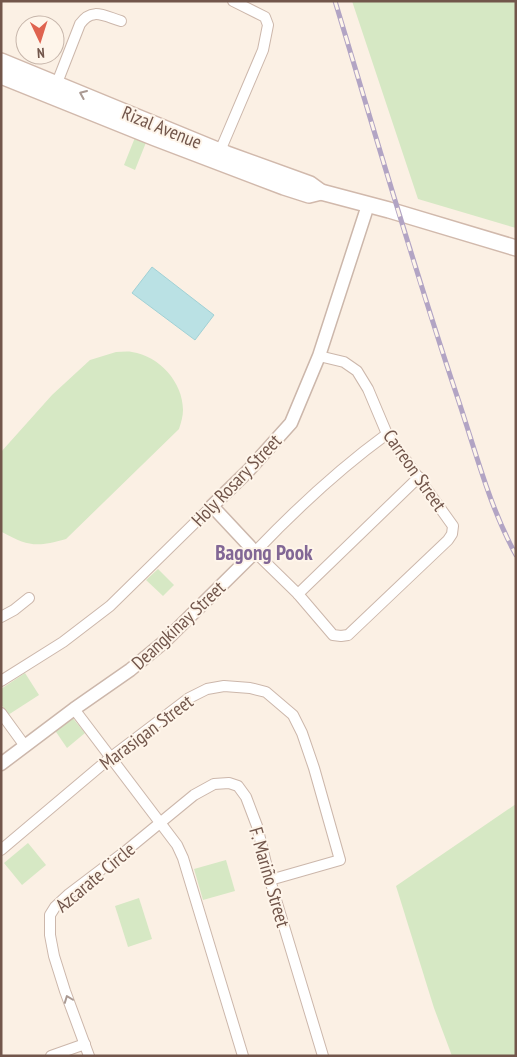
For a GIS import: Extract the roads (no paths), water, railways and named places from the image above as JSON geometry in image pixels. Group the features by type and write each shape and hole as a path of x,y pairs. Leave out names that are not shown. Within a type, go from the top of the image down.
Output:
{"main road":[{"name":"Rizal Avenue","path":"1,61 54,89 222,158 310,184 321,192 516,248"},
{"name":"Rizal Avenue","path":"1,76 54,89"}],"street":[{"path":"222,158 263,50 268,25 265,17 233,1"},
{"path":"54,89 80,24 86,16 94,13 121,21"},
{"name":"Holy Rosary Street","path":"1,681 63,642 110,606 248,471 291,423 319,356 368,205"},
{"name":"Carreon Street","path":"298,594 333,634 348,635 448,540 452,534 453,526 387,434 368,389 357,371 344,362 319,356"},
{"name":"Deangkinay Street","path":"1,764 130,670 164,642 283,522 348,464 387,434"},
{"path":"212,506 298,594 419,477"},
{"path":"1,617 14,610 29,598"},
{"name":"Marasigan Street","path":"1,850 110,758 189,698 207,689 224,686 250,688 266,692 293,715 302,733 314,768 340,860 270,880"},
{"path":"74,709 177,845 183,858 243,1056"},
{"path":"1,713 25,746"},
{"name":"F. Mariño Street","path":"161,822 194,794 214,784 229,783 238,786 246,797 257,826 270,880 323,1056"},
{"name":"Azcarate Circle","path":"89,1056 54,956 50,935 50,915 55,907 69,894 161,822"},
{"path":"51,1056 85,1044"}],"water":[{"path":"152,267 214,315 195,340 132,293"}],"railway":[{"path":"335,1 476,457 498,517 516,555"}],"district":[{"name":"Bagong Pook","path":"264,552"}]}
